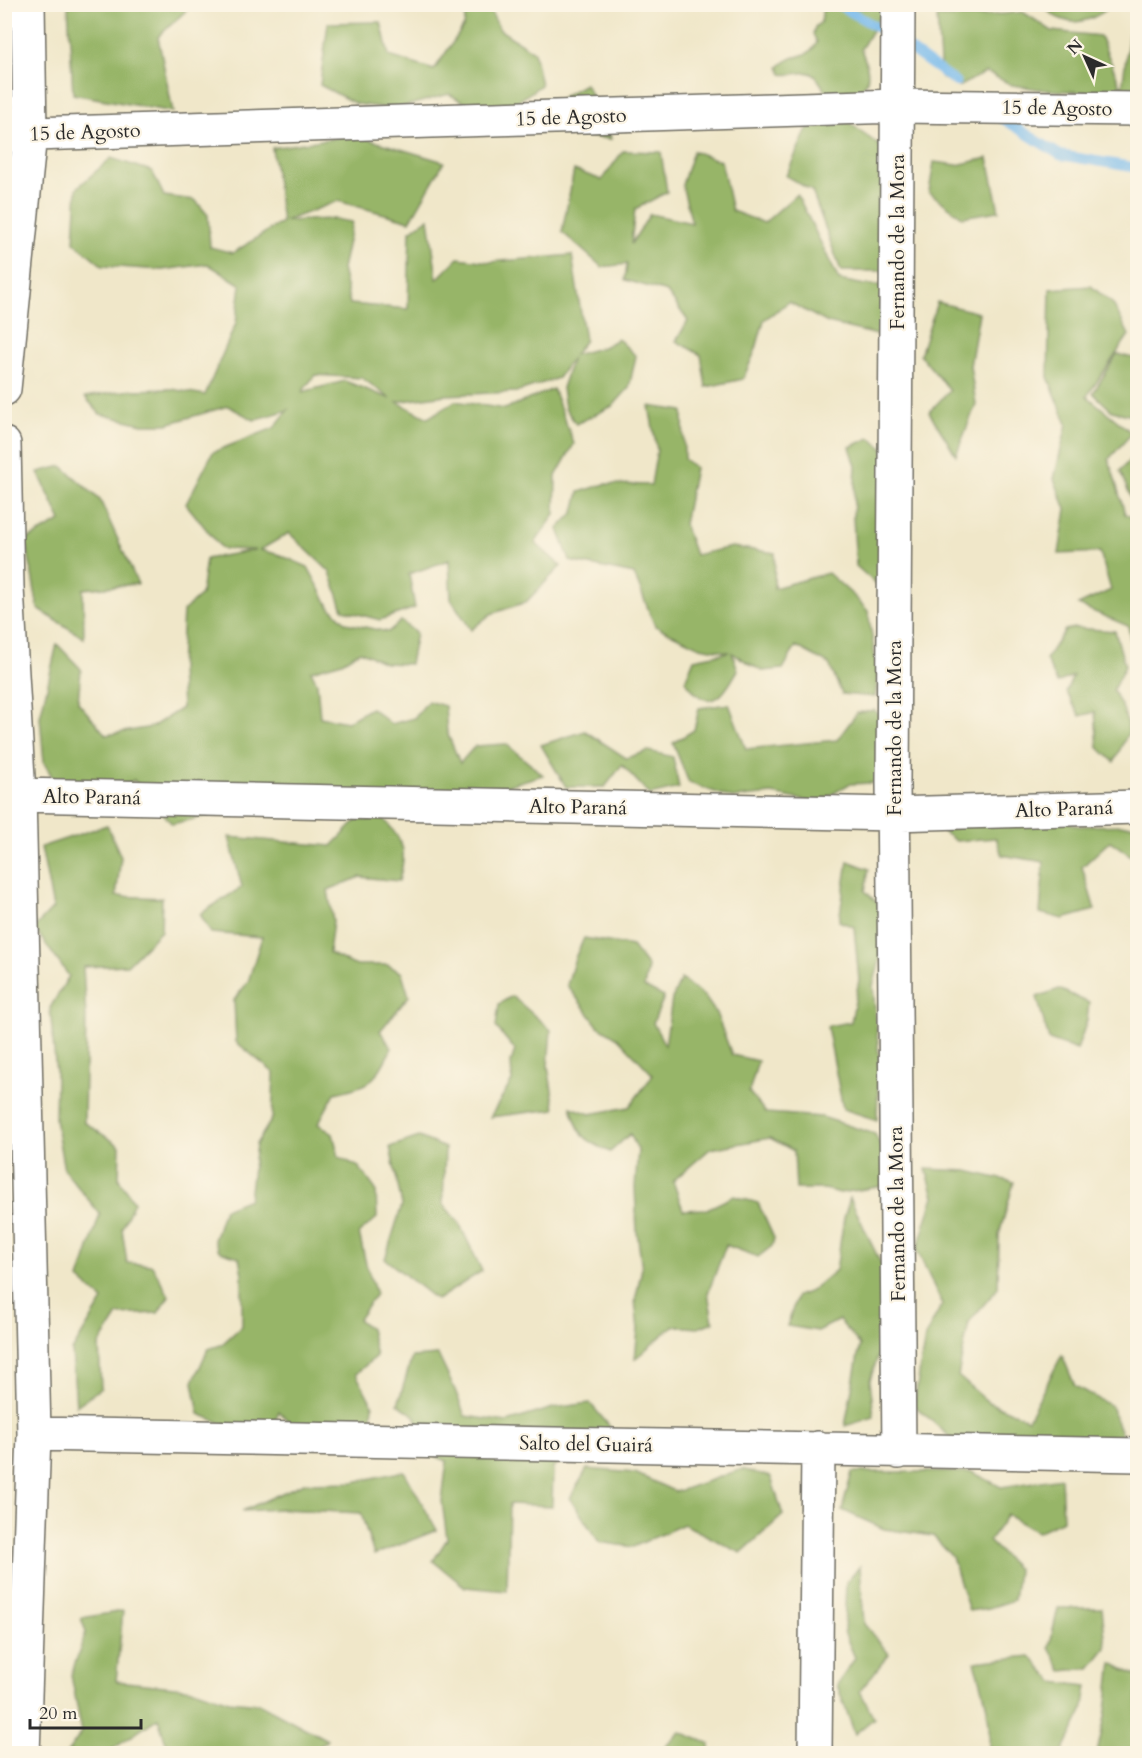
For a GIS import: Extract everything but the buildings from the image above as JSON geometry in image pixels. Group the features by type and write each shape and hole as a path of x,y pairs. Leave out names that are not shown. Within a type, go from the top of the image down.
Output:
{"street":[{"path":"4,389 17,134 28,4"},
{"name":"Fernando de la Mora","path":"898,9 893,814 899,1452"},
{"name":"15 de Agosto","path":"17,134 897,106 1137,109"},
{"path":"4,444 6,588 19,795 34,1434 23,1754"},
{"name":"Alto Paraná","path":"19,795 893,814 1137,807"},
{"name":"Salto del Guairá","path":"34,1434 1137,1455"},
{"path":"815,1754 818,1448"}],"green space":[{"path":"487,4 500,30 534,52 541,85 493,119 449,94 395,109 356,104 320,85 328,23 381,22 389,56 434,70 464,26 467,5"},
{"path":"1049,4 1112,5 1095,17 1074,22 1054,16 1048,11"},
{"path":"68,5 192,5 158,37 173,112 73,94"},
{"path":"823,5 880,5 882,13 861,49 868,76 862,88 856,91 827,92 812,74 782,74 779,67 813,48 817,42 813,34 815,27 821,22"},
{"path":"1136,5 1137,91 1045,90 1012,85 986,72 958,87 941,77 937,17 971,17 1023,12 1052,31 1100,36 1122,89 1130,25"},
{"path":"585,84 603,116 611,139 568,134 562,97"},
{"path":"848,122 899,160 883,271 841,271 812,191 786,176 807,129"},
{"path":"354,135 444,162 410,221 338,201 285,221 333,219 352,222 342,269 350,304 408,309 410,231 429,218 437,279 458,258 490,262 572,255 585,340 574,355 603,347 618,339 636,356 629,388 613,406 576,424 565,408 562,388 572,358 558,378 516,392 445,395 397,402 428,418 455,401 505,409 553,389 574,444 556,476 555,514 535,543 561,566 526,602 491,614 471,630 451,599 449,560 409,574 415,608 380,620 343,610 330,572 289,533 260,550 280,555 308,567 329,606 346,623 388,632 401,621 416,633 410,664 385,663 360,651 342,662 311,671 317,683 320,717 347,722 371,708 391,724 414,718 428,701 445,706 447,732 460,763 475,746 506,744 543,775 472,796 230,811 172,824 134,780 74,814 44,763 40,717 57,644 81,669 78,702 106,735 152,727 182,708 180,669 183,611 201,595 206,559 255,550 222,549 186,504 213,452 274,428 288,410 254,420 228,406 167,424 142,424 100,414 85,397 131,390 171,389 205,395 236,323 241,285 208,264 162,270 103,266 74,242 77,188 111,158 152,171 164,196 195,200 208,215 210,247 233,253 282,222 272,148","holes":["315,375 362,378 391,399 345,381 302,392"]},
{"path":"623,151 661,152 667,192 635,209 631,244 650,214 692,223 682,185 693,151 721,161 732,211 764,223 797,194 839,280 865,285 886,285 886,337 828,323 789,302 764,320 756,349 743,379 706,387 701,355 676,341 688,321 667,292 625,280 627,264 602,267 562,232 574,170 602,180"},
{"path":"988,158 999,211 962,217 929,192 934,162 957,165"},
{"path":"1091,286 1113,304 1129,335 1087,396 1132,433 1109,459 1125,514 1137,520 1137,676 1128,626 1078,605 1111,590 1100,552 1059,554 1066,509 1054,479 1067,424 1048,377 1050,289"},
{"path":"937,302 979,313 970,366 976,404 956,455 929,412 950,390 920,355"},
{"path":"1117,354 1137,359 1137,417 1112,411 1093,393"},
{"path":"649,406 683,411 684,459 695,468 684,524 695,555 732,547 775,553 774,588 828,573 868,611 878,676 875,697 842,694 829,664 796,646 783,669 762,671 732,653 738,670 727,688 712,700 699,696 685,681 694,659 729,652 700,647 655,626 634,574 570,561 558,529 574,512 579,492 605,484 651,485 657,450"},
{"path":"870,438 883,448 895,577 875,583 856,566 853,517 856,466 850,447"},
{"path":"1133,456 1137,457 1137,509 1120,471"},
{"path":"62,466 100,500 138,584 83,589 84,638 38,609 26,540 61,521 38,472"},
{"path":"1075,628 1115,631 1125,666 1113,690 1123,709 1129,731 1114,762 1098,747 1095,712 1080,716 1066,692 1073,676 1057,683 1046,659 1065,630"},
{"path":"729,704 746,749 837,740 857,713 874,710 894,732 893,782 849,784 818,803 772,794 732,798 689,783 673,743 694,730 699,708"},
{"path":"585,731 626,758 648,751 673,757 679,788 650,795 622,765 605,787 566,787 541,745"},
{"path":"1035,810 1078,826 1131,825 1137,828 1137,860 1110,841 1082,867 1095,910 1063,919 1040,913 1044,862 1002,855 996,838 956,841 943,832 967,823"},
{"path":"357,820 385,820 403,848 402,871 399,881 360,877 328,890 333,921 329,953 354,965 388,965 402,973 409,996 380,1031 392,1048 381,1069 365,1084 335,1093 318,1124 333,1134 339,1157 359,1167 376,1190 377,1218 359,1233 376,1294 358,1319 370,1329 376,1356 356,1374 373,1406 371,1426 293,1426 279,1411 272,1428 228,1426 199,1414 193,1382 208,1349 221,1345 242,1326 242,1274 239,1257 219,1251 214,1240 224,1209 249,1199 256,1144 272,1119 274,1073 236,1042 234,1000 248,982 262,937 211,933 200,914 242,887 229,837 332,846"},
{"path":"107,825 121,857 116,896 162,898 161,931 127,965 83,967 86,1017 84,1122 120,1146 119,1179 134,1202 122,1228 127,1263 152,1265 169,1296 158,1313 118,1315 99,1345 101,1388 76,1406 72,1351 103,1300 79,1279 100,1214 64,1170 55,1119 56,1073 50,1008 69,976 34,928 53,908 41,847"},
{"path":"848,861 869,869 865,891 883,908 884,944 873,986 879,1057 877,1120 843,1109 827,1026 851,1022 859,980 854,927 839,921"},
{"path":"584,938 632,946 648,967 644,987 664,997 653,1023 665,1045 672,999 681,979 705,997 716,1013 732,1055 758,1061 749,1092 766,1113 822,1117 875,1134 890,1165 883,1186 840,1193 824,1189 796,1189 794,1151 770,1138 710,1149 673,1181 683,1210 707,1209 734,1196 758,1203 774,1238 772,1246 758,1257 726,1245 708,1293 713,1322 698,1328 673,1326 635,1359 638,1329 635,1301 642,1268 637,1232 635,1187 638,1150 630,1134 610,1152 593,1144 580,1131 571,1107 590,1114 629,1107 653,1075 618,1038 598,1026 567,985"},
{"path":"1059,989 1089,1003 1087,1020 1077,1050 1049,1040 1037,997"},
{"path":"512,996 551,1030 548,1066 555,1109 490,1117 512,1081 511,1062 515,1050 496,1027 499,1004"},
{"path":"419,1137 445,1148 443,1204 459,1223 482,1271 437,1300 385,1259 402,1205 390,1147"},
{"path":"926,1169 967,1171 1014,1182 999,1235 998,1288 969,1322 958,1376 988,1402 1028,1419 1062,1355 1075,1386 1111,1406 1123,1439 952,1439 914,1405 925,1337 942,1304 917,1250 934,1196"},
{"path":"850,1198 882,1266 883,1341 870,1380 874,1417 845,1426 860,1345 839,1320 818,1331 787,1326 797,1296 811,1291 836,1270 844,1218"},
{"path":"438,1355 465,1416 507,1422 553,1408 590,1403 611,1428 553,1467 552,1506 509,1504 507,1591 465,1587 433,1561 447,1539 442,1501 447,1461 423,1451 415,1416 398,1404 412,1357"},
{"path":"587,1469 635,1473 676,1492 742,1469 771,1477 783,1515 741,1553 684,1524 633,1547 599,1542 570,1498"},
{"path":"404,1471 437,1530 374,1555 361,1513 281,1509 242,1511 304,1483 354,1482"},
{"path":"852,1472 972,1472 1001,1487 1061,1478 1063,1520 1037,1532 1007,1515 989,1541 1018,1570 1014,1600 989,1608 969,1611 952,1557 933,1536 884,1529 842,1510"},
{"path":"860,1566 864,1624 889,1654 860,1691 874,1718 855,1734 837,1685 855,1658 844,1632 846,1582"},
{"path":"1058,1608 1102,1608 1106,1648 1090,1668 1062,1671 1049,1648"},
{"path":"123,1611 116,1681 194,1689 229,1701 260,1704 327,1740 313,1753 169,1753 158,1718 107,1753 67,1753 82,1732 71,1675 86,1632 81,1618"},
{"path":"1030,1656 1054,1682 1087,1686 1083,1711 1062,1753 988,1753 988,1719 975,1662"},
{"path":"1112,1663 1137,1676 1137,1753 1097,1753 1105,1717"},
{"path":"680,1732 710,1744 708,1753 659,1753"}],"waterway":[{"path":"837,4 892,36"},
{"path":"904,45 956,82"},
{"path":"1000,117 1060,155 1138,168"}]}
